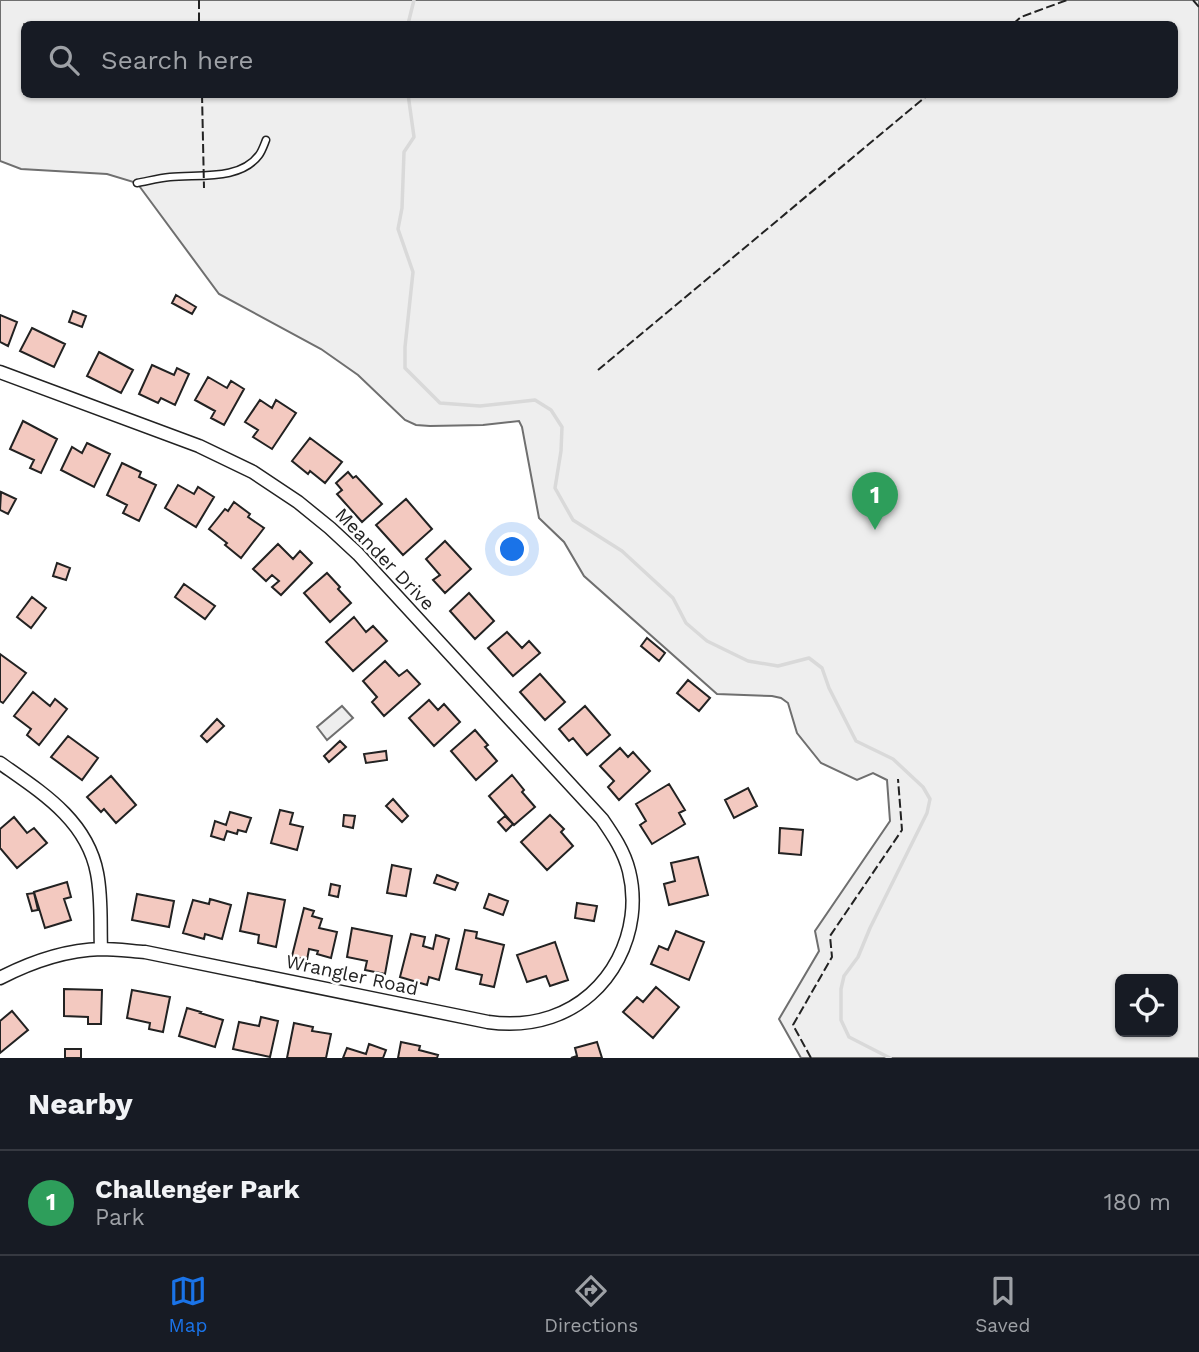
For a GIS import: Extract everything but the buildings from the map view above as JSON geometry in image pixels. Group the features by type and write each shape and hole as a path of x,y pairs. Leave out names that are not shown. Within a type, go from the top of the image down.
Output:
{"street":[{"name":"Meander Drive","path":"0,372 199,446 253,472 298,502 330,528 358,554 602,819 623,852 629,869 633,902"},
{"path":"0,763 54,802 76,825 89,848 97,872 101,949"},
{"name":"Wrangler Road","path":"0,978 49,957 76,951 101,949 145,952 488,1022 526,1023 572,1008 591,994 609,975 621,956 631,924 633,902"}],"lane":[{"path":"137,183 169,177 236,172 259,155 266,140"}],"shaded area":[{"path":"0,0 1199,0 1199,1058 801,1058 779,1019 819,951 815,931 890,821 887,780 873,773 857,780 821,763 797,733 788,703 781,698 717,694 584,576 564,542 539,518 519,421 430,426 416,425 405,420 358,375 321,349 219,294 137,183 107,174 21,169 0,161"},
{"path":"342,706 353,718 327,740 317,727"}],"waterway":[{"path":"409,21 414,0"},
{"path":"409,98 414,137 404,152 402,208 398,229 413,272 405,368 440,403 480,406 535,400 551,410 562,427 555,488 573,520 622,551 673,598 686,623 707,641 748,661 778,666 809,658 822,668 856,741 893,759 923,787 930,799 927,813 858,957 844,976 841,989 841,1020 849,1037 890,1058"}],"fence":[{"path":"199,0 199,21"},
{"path":"1016,21 1067,0"},
{"path":"1193,0 1199,7"},
{"path":"202,98 204,188"},
{"path":"598,370 924,98"},
{"path":"811,1058 793,1025 832,957 830,936 902,830 898,779"}],"place":[{"name":"Challenger Park","path":"875,530"}]}
